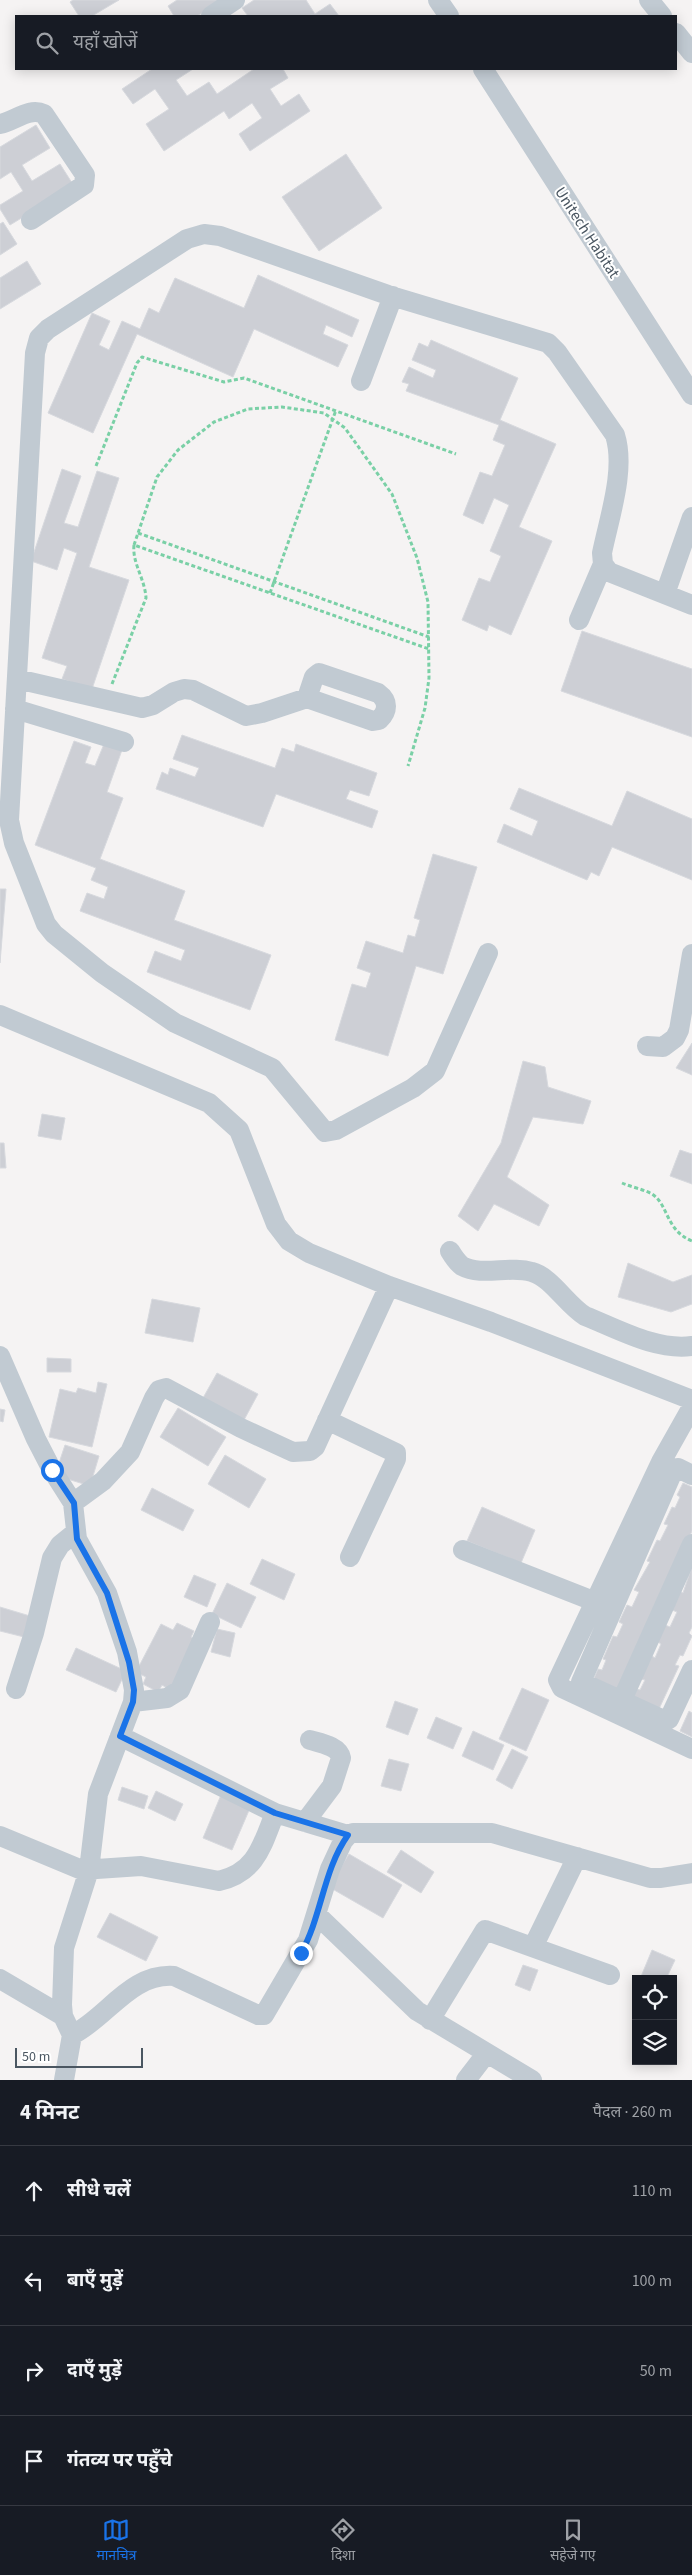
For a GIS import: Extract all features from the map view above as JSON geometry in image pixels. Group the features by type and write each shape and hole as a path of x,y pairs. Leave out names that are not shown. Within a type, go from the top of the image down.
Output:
{"street":[{"path":"212,15 235,0"},
{"path":"438,0 448,15"},
{"path":"649,0 661,15"},
{"path":"677,34 692,53"},
{"name":"Unitech Habitat","path":"484,70 692,395"},
{"path":"0,124 31,112 38,111 44,114 85,175 84,185 31,220"},
{"path":"488,953 435,1071 404,1093 336,1130 325,1132 272,1068 175,1023 102,973 54,934 46,924 14,843 9,820 35,353 39,338 48,329 187,239 204,234 220,236 393,296 548,343 557,352 616,435 620,450 619,466 602,553 603,564 578,620"},
{"path":"361,381 393,296"},
{"path":"665,594 692,517"},
{"path":"603,564 609,572 692,604"},
{"path":"17,679 142,708 184,689 193,690 246,716 262,713 307,698"},
{"path":"15,708 124,742"},
{"path":"647,1046 663,1047 675,1038 679,1030 692,954"},
{"path":"0,1015 209,1103 239,1130 276,1224 289,1241 309,1253 389,1286 491,1322 692,1400"},
{"path":"450,1251 461,1266 474,1270 532,1272 542,1277 576,1311 584,1316 659,1344 679,1348 692,1346"},
{"path":"74,1503 103,1481 130,1452 159,1390 173,1389 241,1428 293,1452 310,1451 327,1420 389,1286"},
{"path":"0,1356 36,1439 52,1470 74,1503 77,1539 111,1605 129,1662 134,1690 133,1702 98,1794 89,1870 64,1948 64,2016 72,2035 64,2080"},
{"path":"692,1407 661,1462 560,1676 559,1685 692,1749"},
{"path":"327,1420 396,1454 396,1459 350,1557"},
{"path":"692,1475 678,1468 674,1469 582,1678 584,1684 666,1721 687,1694 692,1670"},
{"path":"16,1689 52,1558 60,1545 76,1532"},
{"path":"622,1700 692,1544"},
{"path":"463,1550 596,1602"},
{"path":"133,1702 167,1698 180,1690 210,1622"},
{"path":"120,1736 275,1813 348,1835 492,1833 650,1878 692,1873"},
{"path":"305,1822 332,1786 341,1758 340,1753 336,1749 310,1740"},
{"path":"0,1836 78,1869 89,1870 141,1866 211,1880 227,1879 253,1863 275,1813"},
{"path":"72,2035 87,2027 134,1986 165,1976 174,1976 258,2015 264,2015 308,1940 330,1869 348,1835"},
{"path":"533,1947 576,1857"},
{"path":"317,1914 417,2011 532,2080"},
{"path":"430,2020 485,1930 610,1975"},
{"path":"0,1979 64,2016"},
{"path":"466,2080 486,2054"}],"path":[{"path":"96,466 137,363 142,357 224,382 244,378 456,454"},
{"path":"106,701 146,598 146,586 133,555 134,545 157,477 178,450 214,422 248,409 282,407 324,413 346,428 392,494 417,558 428,602 430,637 425,708 408,766"},
{"path":"270,593 336,410"},
{"path":"138,533 430,637"},
{"path":"134,545 429,649"},
{"path":"622,1183 651,1194 657,1200 670,1225 692,1241"}],"building":[{"path":"73,0 119,0 94,15 78,15 70,2"},
{"path":"177,0 224,0 199,15 173,15 168,6"},
{"path":"254,0 306,0 315,14 330,4 338,15 247,15 242,8"},
{"path":"150,70 191,70 176,80 187,96 209,82 217,94 253,70 284,70 288,78 270,89 281,106 299,94 310,111 250,151 239,134 262,118 252,103 229,119 224,111 164,151 146,124 169,109 155,89 133,104 122,89"},
{"path":"36,125 50,148 22,165 32,181 60,164 74,186 10,225 0,209 0,205 23,191 11,172 0,179 0,147"},
{"path":"346,154 382,208 319,251 282,197"},
{"path":"3,222 17,244 0,255 0,224"},
{"path":"27,261 41,284 0,309 0,278"},
{"path":"258,275 359,320 352,337 326,325 323,334 348,345 338,367 254,329 233,377 137,334 93,433 48,413 92,313 110,321 99,345 109,350 122,321 140,329 149,308 159,313 175,278 244,308"},
{"path":"431,340 518,378 500,420 556,444 519,527 552,541 511,635 489,625 487,631 462,620 479,578 490,582 501,556 490,551 509,505 494,498 483,524 463,515 480,472 492,476 505,445 493,440 499,425 406,391 409,384 402,382 409,367 433,378 436,370 412,360 419,343 428,347"},
{"path":"62,469 81,476 64,523 78,527 97,471 119,478 89,567 129,580 92,689 62,679 67,666 42,658 77,553 64,548 57,570 31,561"},
{"path":"582,631 692,669 692,737 561,691"},
{"path":"182,735 275,768 282,748 294,752 296,744 377,773 369,796 350,790 346,799 378,811 372,828 276,794 263,827 156,789 162,772 168,775 170,768 195,777 199,768 173,759"},
{"path":"74,741 91,747 85,763 95,766 104,744 122,750 107,792 123,798 100,859 185,891 174,920 271,955 250,1010 147,972 155,951 181,961 185,950 80,911 87,893 104,899 108,887 91,880 96,868 35,845"},
{"path":"519,788 612,826 627,791 692,819 692,880 612,847 599,876 591,872 587,880 497,842 504,824 532,836 538,821 510,809"},
{"path":"433,854 477,867 443,974 416,966 388,1056 335,1040 352,984 366,988 371,973 357,968 366,941 403,953 408,935 415,937 420,920 414,918"},
{"path":"0,889 6,889 0,963"},
{"path":"692,1043 692,1075 676,1068"},
{"path":"523,1061 545,1067 548,1087 591,1101 583,1124 533,1117 507,1177 549,1205 539,1226 494,1204 478,1231 458,1216 501,1143"},
{"path":"42,1114 65,1118 61,1140 38,1136"},
{"path":"0,1143 4,1143 6,1168 0,1168"},
{"path":"680,1150 692,1154 692,1184 670,1176"},
{"path":"628,1263 673,1282 692,1275 692,1304 671,1312 618,1297"},
{"path":"152,1299 200,1308 193,1342 145,1333"},
{"path":"47,1358 71,1359 71,1372 47,1372"},
{"path":"217,1373 258,1394 244,1420 203,1398"},
{"path":"98,1382 107,1384 92,1447 49,1437 60,1389 76,1393 78,1388 96,1393"},
{"path":"178,1408 226,1437 208,1466 160,1437"},
{"path":"0,1409 5,1410 3,1422 0,1421"},
{"path":"65,1445 99,1456 90,1486 55,1475"},
{"path":"225,1455 266,1479 249,1508 208,1484"},
{"path":"683,1483 692,1487 692,1531 618,1695 592,1683 598,1669 602,1670 606,1660 603,1659 613,1636 617,1637 623,1624 619,1622 627,1605 632,1607 639,1592 634,1590 650,1562 647,1561 657,1540 660,1541 668,1525 664,1524 672,1507 675,1508 680,1497 677,1495"},
{"path":"152,1488 194,1510 183,1531 141,1510"},
{"path":"482,1507 535,1530 521,1563 467,1541"},
{"path":"262,1559 295,1574 284,1600 250,1584"},
{"path":"692,1566 692,1627 689,1633 692,1636 683,1656 680,1655 675,1665 679,1666 658,1711 632,1699 637,1689 640,1690 645,1680 641,1679 652,1656 655,1658 661,1644 658,1642 665,1625 670,1627 677,1612 672,1610 681,1592 683,1593"},
{"path":"194,1575 216,1584 207,1607 184,1597"},
{"path":"227,1583 256,1597 241,1628 212,1614"},
{"path":"0,1607 30,1616 24,1637 0,1631"},
{"path":"177,1623 194,1631 191,1637 198,1641 172,1691 162,1685 158,1692 143,1684 146,1677 136,1672 161,1624 173,1630"},
{"path":"217,1629 235,1633 230,1657 211,1652"},
{"path":"76,1648 126,1671 116,1692 66,1670"},
{"path":"522,1688 549,1700 526,1751 499,1739"},
{"path":"395,1701 418,1709 408,1735 386,1727"},
{"path":"689,1711 692,1713 692,1737 680,1731"},
{"path":"436,1717 462,1728 453,1749 427,1738"},
{"path":"473,1731 504,1745 493,1770 462,1756"},
{"path":"512,1749 528,1757 512,1789 496,1780"},
{"path":"389,1759 409,1764 401,1791 381,1786"},
{"path":"122,1787 148,1796 144,1809 118,1800"},
{"path":"156,1791 183,1804 175,1821 148,1808"},
{"path":"221,1795 250,1808 232,1850 203,1838"},
{"path":"401,1850 434,1872 421,1893 387,1872"},
{"path":"349,1854 402,1885 383,1918 329,1887"},
{"path":"110,1913 158,1937 146,1961 97,1937"},
{"path":"652,1950 675,1960 668,1975 642,1975"},
{"path":"523,1965 538,1970 530,1991 515,1985"}],"route":[{"path":"52,1470 74,1503 77,1539 107,1593 129,1662 134,1690 133,1702 120,1736 275,1813 348,1835 330,1869 312,1930 301,1953"}]}
